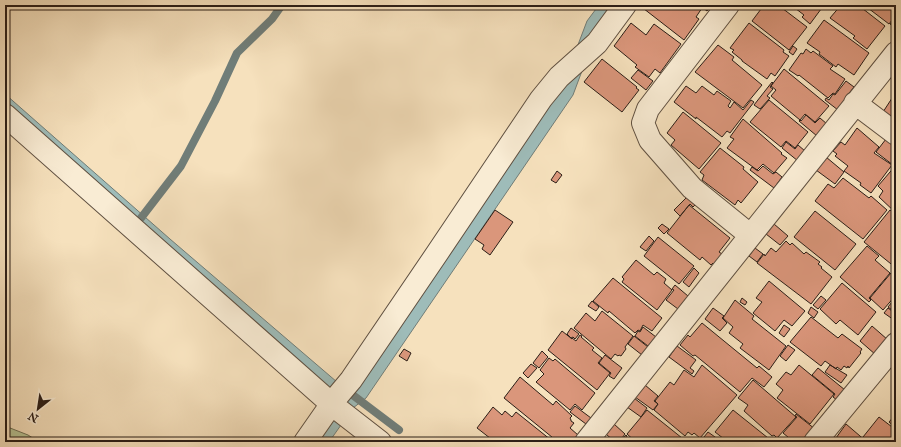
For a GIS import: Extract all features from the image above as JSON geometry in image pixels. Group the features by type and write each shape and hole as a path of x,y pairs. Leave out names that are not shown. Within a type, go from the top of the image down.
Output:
{"street":[{"path":"305,442 351,380 541,99 559,77 598,43 624,5"},
{"path":"728,5 648,109 643,123 650,140 692,188 750,235"},
{"path":"586,442 896,53"},
{"path":"855,103 896,134"},
{"path":"5,115 334,403 354,423 380,442"},
{"path":"815,442 896,344"}],"green space":[{"path":"5,426 28,435 39,442 5,442"}],"water":[{"path":"599,5 614,5 598,28 573,95 366,398 353,408 329,442 314,442 343,401 5,101 5,94 170,239 351,394 402,323 562,87 587,21"}],"building":[{"path":"639,5 697,5 702,8 696,17 699,19 684,40"},
{"path":"699,5 711,5 707,11"},
{"path":"764,5 778,5 807,27 789,50 752,21"},
{"path":"791,5 824,5 810,24 802,17 804,15"},
{"path":"841,5 858,5 885,26 867,49 853,38 855,36 830,18"},
{"path":"864,5 896,5 896,15 889,24"},
{"path":"896,17 896,29 890,24"},
{"path":"824,20 869,53 854,75 838,64 836,67 819,54 820,52 807,43"},
{"path":"631,23 646,35 654,24 681,44 660,73 655,69 649,77 635,67 637,65 614,46"},
{"path":"749,23 784,50 783,52 789,56 775,76 771,73 767,79 742,61 732,52 734,50 730,48"},
{"path":"718,45 734,57 732,60 762,85 743,108 695,72"},
{"path":"793,46 797,49 793,55 789,52"},
{"path":"806,49 811,53 813,51 833,66 830,69 845,79 835,94 833,93 828,98 799,75 798,76 789,70 801,53 803,54"},
{"path":"602,59 639,90 622,112 584,82"},
{"path":"784,69 829,106 815,122 805,114 800,120 771,96 776,90 771,86"},
{"path":"638,70 653,81 646,90 631,78"},
{"path":"846,81 854,87 846,97 848,98 838,110 825,100 826,98 829,100 833,94 835,95"},
{"path":"772,82 773,83 770,87 773,89 767,96 770,98 760,109 754,105"},
{"path":"686,86 696,93 702,86 714,95 717,91 731,101 728,106 730,108 734,102 743,110 751,100 754,102 730,133 727,131 722,137 674,102"},
{"path":"896,92 896,121 883,112"},
{"path":"769,100 808,132 795,148 786,141 781,147 750,122"},
{"path":"683,112 721,143 699,169 671,145 675,140 667,133"},
{"path":"806,115 815,123 820,118 827,124 817,136 799,121 801,121"},
{"path":"743,119 787,158 774,173 763,164 757,170 727,148 734,139 730,137"},
{"path":"857,128 879,147 874,153 892,165 871,193 860,185 861,183 844,171 848,166 835,156 837,154 833,151 841,142 845,145"},
{"path":"886,139 896,147 896,161 893,165 876,152"},
{"path":"786,142 795,149 798,145 805,151 798,161 782,148"},
{"path":"720,148 744,167 743,169 758,182 741,203 738,200 735,205 702,180 704,175 700,172"},
{"path":"826,157 844,172 835,184 816,170"},
{"path":"896,165 896,213 879,197 883,191 878,186"},
{"path":"763,166 773,174 776,172 782,177 774,188 750,170 752,167 758,171"},
{"path":"557,171 562,175 556,183 551,180"},
{"path":"843,178 869,198 871,196 887,210 863,239 815,201 828,184 834,188"},
{"path":"688,196 697,203 693,207 690,204 680,216 674,210"},
{"path":"689,205 730,238 719,252 722,254 714,265 713,263 711,265 702,257 700,260 667,233"},
{"path":"495,210 513,222 490,255 482,249 484,245 475,239"},
{"path":"890,210 895,214 892,218 896,221 896,268 864,242"},
{"path":"815,211 856,244 835,270 794,237"},
{"path":"662,224 669,229 664,234 658,228"},
{"path":"774,224 788,236 780,245 766,234"},
{"path":"649,236 654,241 646,251 640,247"},
{"path":"658,237 694,266 679,284 644,256"},
{"path":"786,241 790,245 792,243 804,254 806,252 820,262 818,264 822,267 821,268 832,277 811,304 757,263 771,248 776,252"},
{"path":"867,246 879,256 875,260 890,273 869,298 871,300 869,302 840,277"},
{"path":"755,248 763,254 757,262 749,256"},
{"path":"636,260 654,275 657,272 666,279 664,283 672,290 657,310 622,282 624,279 622,277"},
{"path":"694,268 699,273 689,287 683,282"},
{"path":"891,273 896,278 896,295 883,310 870,298"},
{"path":"613,278 662,318 652,331 643,325 640,331 638,330 635,333 609,311 608,313 593,301"},
{"path":"769,281 805,311 792,326 784,320 775,331 753,313 762,302 756,298"},
{"path":"842,283 876,312 858,335 840,320 836,324 820,309"},
{"path":"675,285 688,296 678,309 666,300 674,290 672,289"},
{"path":"821,296 826,300 818,309 813,305"},
{"path":"896,297 896,313 888,307"},
{"path":"742,298 747,302 745,305 740,302"},
{"path":"735,300 754,316 752,319 786,346 769,370 740,348 743,344 729,333 733,327 723,318"},
{"path":"592,301 599,307 596,311 588,306"},
{"path":"811,307 818,312 814,318 808,313"},
{"path":"713,308 724,316 722,318 727,323 720,331 705,319"},
{"path":"888,308 896,314 894,320 884,313"},
{"path":"602,311 633,336 625,347 626,349 621,356 615,354 611,359 574,328 586,313 595,321"},
{"path":"811,317 838,338 842,334 862,349 860,352 861,353 849,368 848,366 847,368 844,366 841,370 837,367 836,369 825,361 821,366 790,342"},
{"path":"702,323 757,368 759,366 772,377 764,387 752,378 740,392 695,355 693,356 680,345 688,335 690,337"},
{"path":"784,325 790,329 784,337 779,333"},
{"path":"872,326 888,340 876,355 860,341"},
{"path":"643,327 656,337 648,346 635,336"},
{"path":"571,328 579,334 575,339 573,337 571,338 567,334"},
{"path":"562,331 576,341 580,335 582,336 581,337 594,348 592,350 602,358 598,363 610,373 597,390 548,350"},
{"path":"634,336 648,347 642,355 628,344"},
{"path":"788,345 795,350 786,361 780,356"},
{"path":"677,346 696,360 690,368 694,371 692,374 669,357"},
{"path":"404,349 411,353 407,361 399,356"},
{"path":"542,351 548,357 539,368 533,363"},
{"path":"605,355 622,368 614,379 609,376 611,373 599,363"},
{"path":"549,358 553,361 555,359 595,393 582,410 575,404 570,410 536,382 544,374 540,370"},
{"path":"531,364 537,368 528,378 523,373"},
{"path":"702,365 737,395 700,438 694,433 692,435 688,432 685,436 654,410 658,404 655,401 670,382 674,385 684,370 694,377"},
{"path":"799,365 834,394 810,424 777,398 783,390 776,384 786,372 791,375"},
{"path":"830,365 847,375 841,383 825,372"},
{"path":"818,368 845,390 837,400 833,397 835,394 812,375"},
{"path":"520,377 553,405 556,401 572,416 570,418 574,423 570,428 578,435 572,442 558,442 504,398"},
{"path":"753,380 796,417 777,438 774,435 772,436 744,411 748,405 738,398"},
{"path":"645,385 658,396 654,401 658,404 653,410 635,397"},
{"path":"634,398 647,408 641,417 627,407"},
{"path":"575,406 591,418 586,424 570,412"},
{"path":"493,407 502,415 505,411 512,417 516,412 551,440 550,442 495,442 477,428"},
{"path":"647,410 687,442 636,442 627,434"},
{"path":"733,410 773,442 728,442 715,432"},
{"path":"796,414 815,429 804,442 794,442 783,433 797,417 795,416"},
{"path":"896,414 896,428 889,422"},
{"path":"879,417 896,430 896,442 869,442 863,437"},
{"path":"614,424 625,434 619,442 615,442 606,434"},
{"path":"846,424 867,442 840,442 836,438"},
{"path":"708,432 722,442 700,442"},
{"path":"626,435 626,438 631,442 620,442"}],"waterway":[{"path":"141,218 181,166 215,101 237,53 272,19 282,5"},
{"path":"354,396 399,430"}]}
